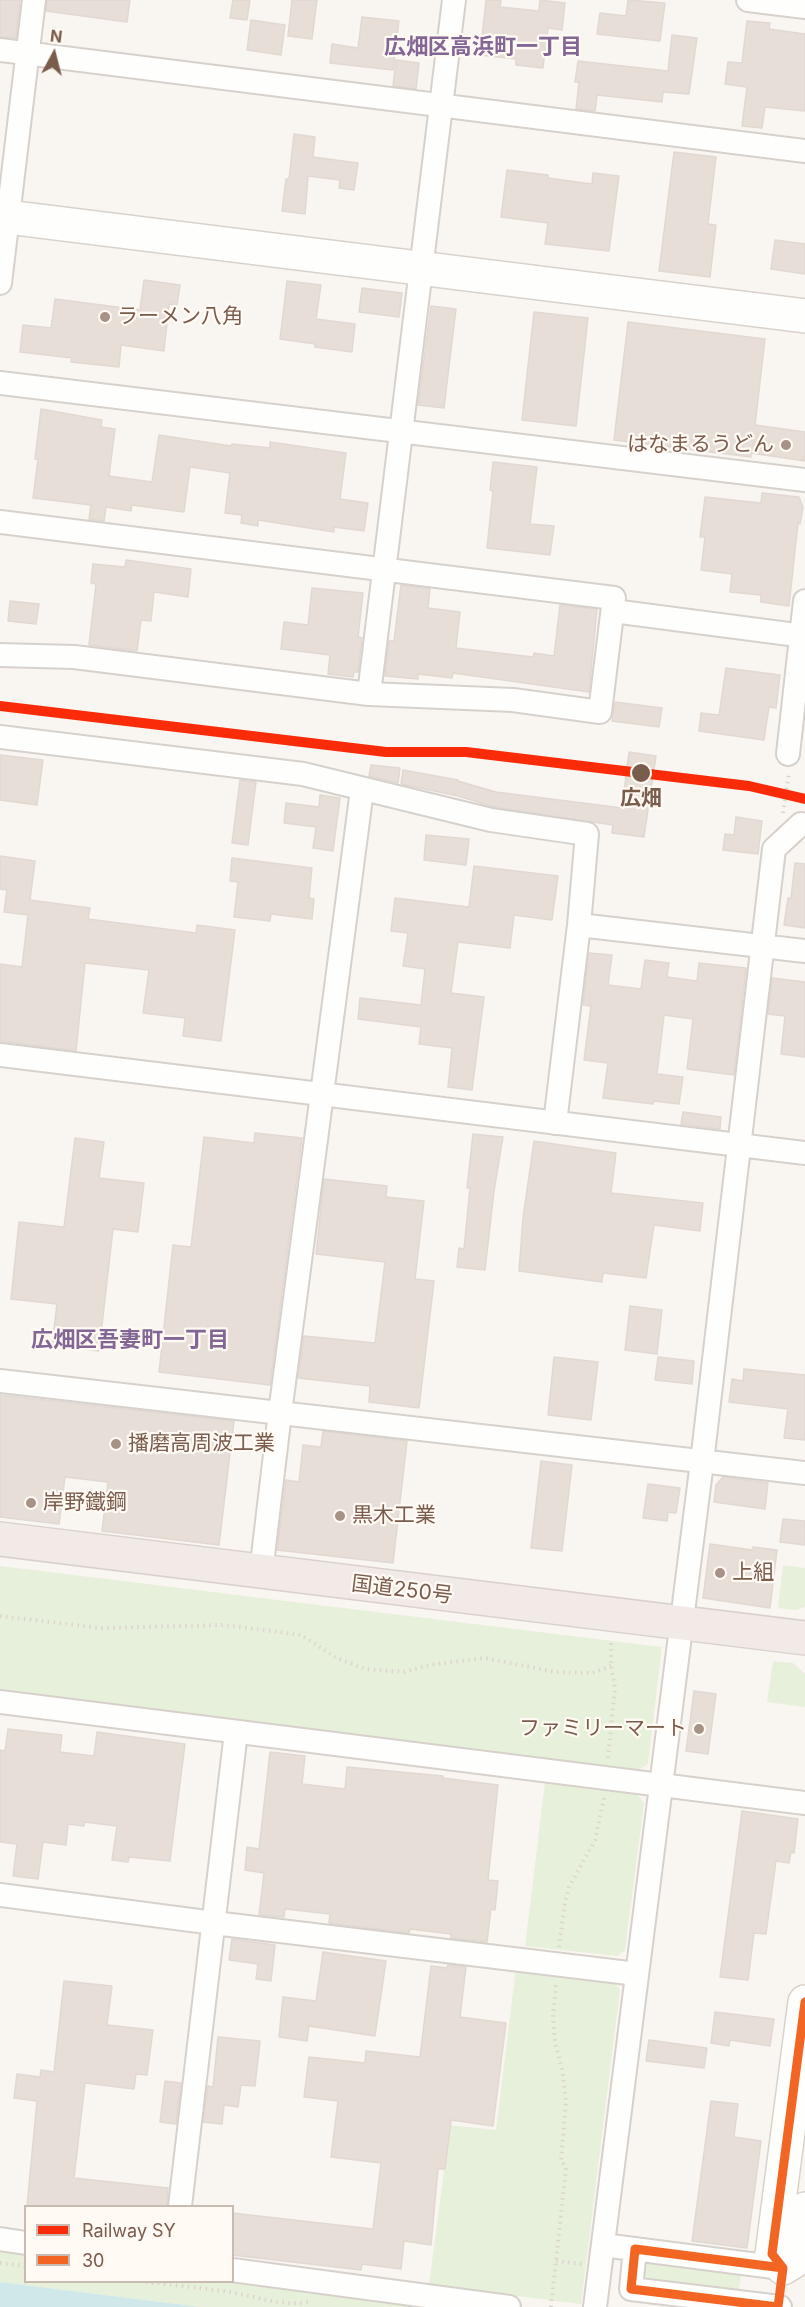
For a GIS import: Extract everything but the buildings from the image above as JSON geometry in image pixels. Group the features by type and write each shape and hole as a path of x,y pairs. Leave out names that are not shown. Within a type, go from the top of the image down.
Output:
{"highway":[{"name":"国道250号","path":"0,1539 805,1638"}],"street":[{"path":"0,284 4,216 34,0"},
{"path":"369,694 454,0"},
{"path":"748,0 805,7"},
{"path":"0,50 805,151"},
{"path":"4,216 805,316"},
{"path":"0,383 805,480"},
{"path":"0,522 615,598 600,712 513,700 369,694 74,657 0,655"},
{"path":"789,760 805,601"},
{"path":"613,611 803,636"},
{"path":"0,737 303,774 491,820 586,834 579,925 555,1123"},
{"path":"261,1572 362,790"},
{"path":"595,2307 702,1461 774,849 801,825 805,825"},
{"path":"579,925 805,951"},
{"path":"0,1055 805,1154"},
{"path":"0,1381 805,1473"},
{"path":"0,1702 805,1803"},
{"path":"180,2205 236,1732"},
{"path":"0,1895 637,1974"},
{"path":"794,2269 772,2253 805,2002"},
{"path":"635,2249 631,2289 779,2307 799,2258 805,2209"},
{"path":"0,2239 24,2243"},
{"path":"603,2245 794,2269"},
{"path":"234,2270 509,2307"}],"path":[{"path":"783,815 789,760"},
{"path":"0,1616 100,1628 224,1625 301,1635 337,1658 365,1669 375,1670 404,1672 429,1665 485,1658 555,1672 592,1673 611,1666"},
{"path":"0,2263 24,2266"}],"green space":[{"path":"783,1565 805,1568 805,1607 796,1610 778,1608"},
{"path":"0,1566 662,1647 648,1764 638,1770 0,1692"},
{"path":"773,1661 793,1663 805,1674 805,1707 767,1702"},
{"path":"545,1783 637,1794 644,1803 625,1950 617,1956 525,1946"},
{"path":"516,1968 613,1980 620,1990 581,2304 429,2285 450,2125 496,2130"},
{"path":"0,2249 24,2252 24,2283 234,2283 234,2278 470,2307 201,2307 0,2282"},
{"path":"650,2258 742,2268 738,2295 654,2284 642,2274 644,2263"}],"water":[{"path":"0,2282 201,2307 0,2307"}],"rail line":[{"name":"SY","path":"0,706 386,752 466,752 749,786 805,799"}],"transit line":[{"name":"30","path":"783,2268 772,2254 805,2002"},
{"name":"30","path":"635,2249 783,2268 778,2307 631,2289 635,2249"}],"place":[{"name":"ラーメン八角","path":"105,317"},
{"name":"はなまるうどん","path":"786,445"},
{"name":"広畑","path":"641,773"},
{"name":"播磨高周波工業","path":"116,1444"},
{"name":"岸野鐵鋼","path":"31,1503"},
{"name":"黒木工業","path":"340,1516"},
{"name":"上組","path":"720,1573"},
{"name":"ファミリーマート","path":"699,1729"}],"district":[{"name":"広畑区高浜町一丁目","path":"483,47"},
{"name":"広畑区吾妻町一丁目","path":"130,1340"}]}
